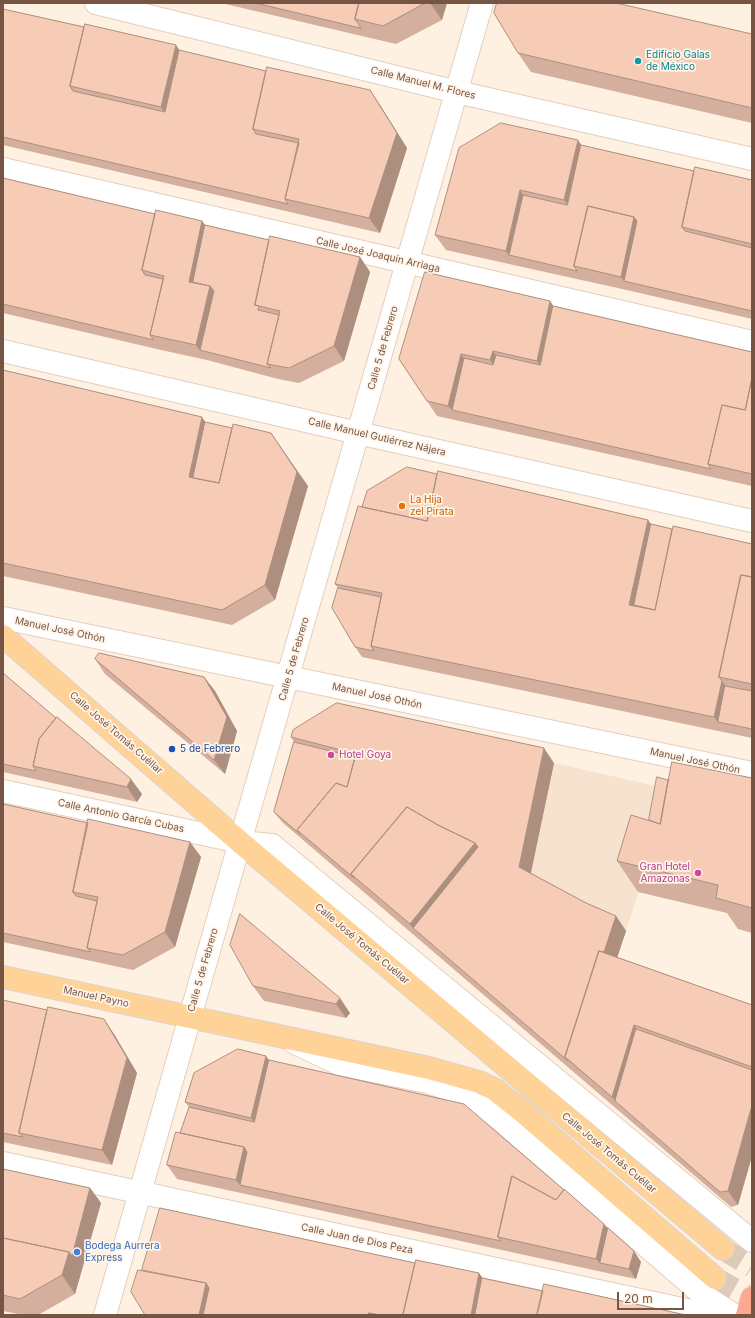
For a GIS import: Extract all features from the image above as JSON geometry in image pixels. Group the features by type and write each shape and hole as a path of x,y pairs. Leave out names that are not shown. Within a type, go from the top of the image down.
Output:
{"highway":[{"path":"747,1315 752,1298"}],"main road":[{"name":"Calle José Tomás Cuéllar","path":"3,636 240,842 723,1250"},
{"name":"Manuel Payno","path":"3,977 190,1018"},
{"path":"190,1018 429,1068 479,1082 494,1089 523,1112 715,1278"}],"street":[{"name":"Calle Manuel M. Flores","path":"96,3 457,92 752,159"},
{"name":"Calle 5 de Febrero","path":"105,1315 482,3"},
{"name":"Calle José Joaquín Arriaga","path":"3,169 752,342"},
{"name":"Calle Manuel Gutiérrez Nájera","path":"3,351 358,433 752,521"},
{"name":"Manuel José Othón","path":"3,618 752,773"},
{"name":"Calle Antonio García Cubas","path":"3,791 240,842 272,845 752,1241"},
{"path":"287,1039 339,1064 427,1082 458,1092 480,1105 497,1117 702,1295 734,1315"},
{"name":"Calle Juan de Dios Peza","path":"3,1163 710,1315"}],"shaded area":[{"path":"554,763 665,788 653,846 626,931 596,918 529,881"}],"building":[{"path":"256,3 359,3 355,19 361,28"},
{"path":"359,3 425,3 383,26 355,19"},
{"name":"Edificio Galas de México","path":"497,3 616,3 752,34 752,108 518,53 494,13"},
{"path":"3,9 84,27 70,86 73,91 165,112 179,50 266,71 253,129 256,134 299,143 285,199 288,204 3,137"},
{"path":"85,24 176,45 161,107 70,86"},
{"path":"267,67 370,90 397,133 369,218 285,199 299,139 253,129"},
{"path":"501,123 578,140 564,200 520,190 506,251 435,235 459,148"},
{"path":"581,145 694,171 682,227 685,231 752,248 752,311 624,281 637,221 634,217 588,206 574,266 577,271 509,255 523,195 567,205"},
{"path":"695,167 752,180 752,244 682,227"},
{"path":"3,178 155,214 142,270 145,275 163,279 150,335 154,340 3,304"},
{"path":"588,206 634,217 621,277 574,266"},
{"path":"156,210 202,221 189,282 210,286 196,345 150,335 164,276 142,270"},
{"path":"205,225 269,240 255,305 259,306 258,310 279,315 267,364 271,368 200,350 214,291 210,286 193,282"},
{"path":"270,236 360,257 334,346 289,368 267,364 280,311 255,305"},
{"path":"425,272 550,301 537,361 493,351 490,360 461,354 448,406 427,401 399,359"},
{"path":"553,306 752,352 752,378 745,410 722,405 708,464 711,469 452,410 464,358 493,365 496,355 540,365"},
{"path":"3,370 202,417 189,477 219,483 233,424 271,433 297,472 265,585 222,610 3,563"},
{"path":"752,378 752,474 708,464 722,405 745,410"},
{"path":"205,422 232,428 219,483 193,478"},
{"path":"407,467 437,474 427,521 362,507 367,491"},
{"path":"438,471 648,520 629,605 655,610 673,526 752,544 752,577 741,575 719,677 722,681 714,717 371,646 382,593 335,584 358,506 427,521"},
{"path":"651,524 672,529 655,610 634,605"},
{"path":"741,575 752,577 752,684 719,677"},
{"path":"338,588 381,597 371,646 374,651 355,647 332,608"},
{"path":"99,653 204,677 227,717 214,760 95,659"},
{"path":"3,673 56,718 39,739 33,766 36,771 3,764"},
{"path":"725,686 752,691 752,729 718,722"},
{"path":"337,703 544,748 519,867 586,903 616,916 604,952 599,951 565,1057 568,1061 413,928 478,847 475,843 438,825 407,807 351,874 354,878 297,830 336,783 347,787 356,754 291,737 293,730"},
{"path":"57,717 131,779 127,787 33,766 39,739"},
{"path":"294,742 355,757 347,787 336,783 297,830 300,834 274,812"},
{"path":"672,762 752,778 752,908 716,898 718,885 617,861 631,815 660,824"},
{"path":"657,777 668,780 660,824 649,820"},
{"path":"3,804 88,823 73,892 76,896 97,901 87,948 91,952 3,933"},
{"path":"407,807 438,825 475,843 410,924 351,874"},
{"path":"88,819 190,842 165,932 123,955 87,948 98,897 73,892"},
{"path":"240,914 340,998 336,1004 253,986 230,945"},
{"path":"599,951 752,1005 752,1067 634,1025 612,1097 565,1057"},
{"path":"3,1000 47,1010 19,1133 23,1137 3,1133"},
{"path":"48,1007 104,1019 127,1058 102,1150 19,1133"},
{"path":"636,1029 752,1070 752,1105 728,1191 720,1192 615,1101"},
{"path":"238,1049 266,1056 251,1118 185,1102 194,1073"},
{"path":"269,1060 464,1104 564,1190 556,1200 512,1176 498,1237 501,1241 240,1185 247,1152 244,1147 180,1133 189,1107 254,1122"},
{"path":"176,1132 244,1147 236,1180 167,1165"},
{"path":"3,1169 90,1188 72,1256 69,1252 3,1238"},
{"path":"512,1176 556,1200 564,1189 604,1224 596,1259 498,1237"},
{"path":"160,1208 415,1263 403,1315 379,1315 369,1313 369,1315 203,1315 209,1288 206,1283 142,1270"},
{"path":"608,1228 634,1251 629,1269 600,1263"},
{"path":"3,1238 69,1252 62,1275 20,1299 3,1295"},
{"path":"416,1260 479,1273 471,1315 403,1315"},
{"path":"138,1270 206,1283 199,1315 145,1315 131,1292"},
{"path":"482,1278 543,1291 537,1315 475,1315"},
{"path":"544,1284 686,1315 537,1315"}],"tunnel":[{"path":"723,1249 752,1267"},
{"path":"715,1278 752,1299"}],"place":[{"name":"Edificio Galas de México","path":"638,61"},
{"name":"La Hija zel Pirata","path":"402,506"},
{"name":"5 de Febrero","path":"172,749"},
{"name":"Hotel Goya","path":"331,755"},
{"name":"Gran Hotel Amazonas","path":"698,873"},
{"name":"Bodega Aurrera Express","path":"77,1252"}]}
